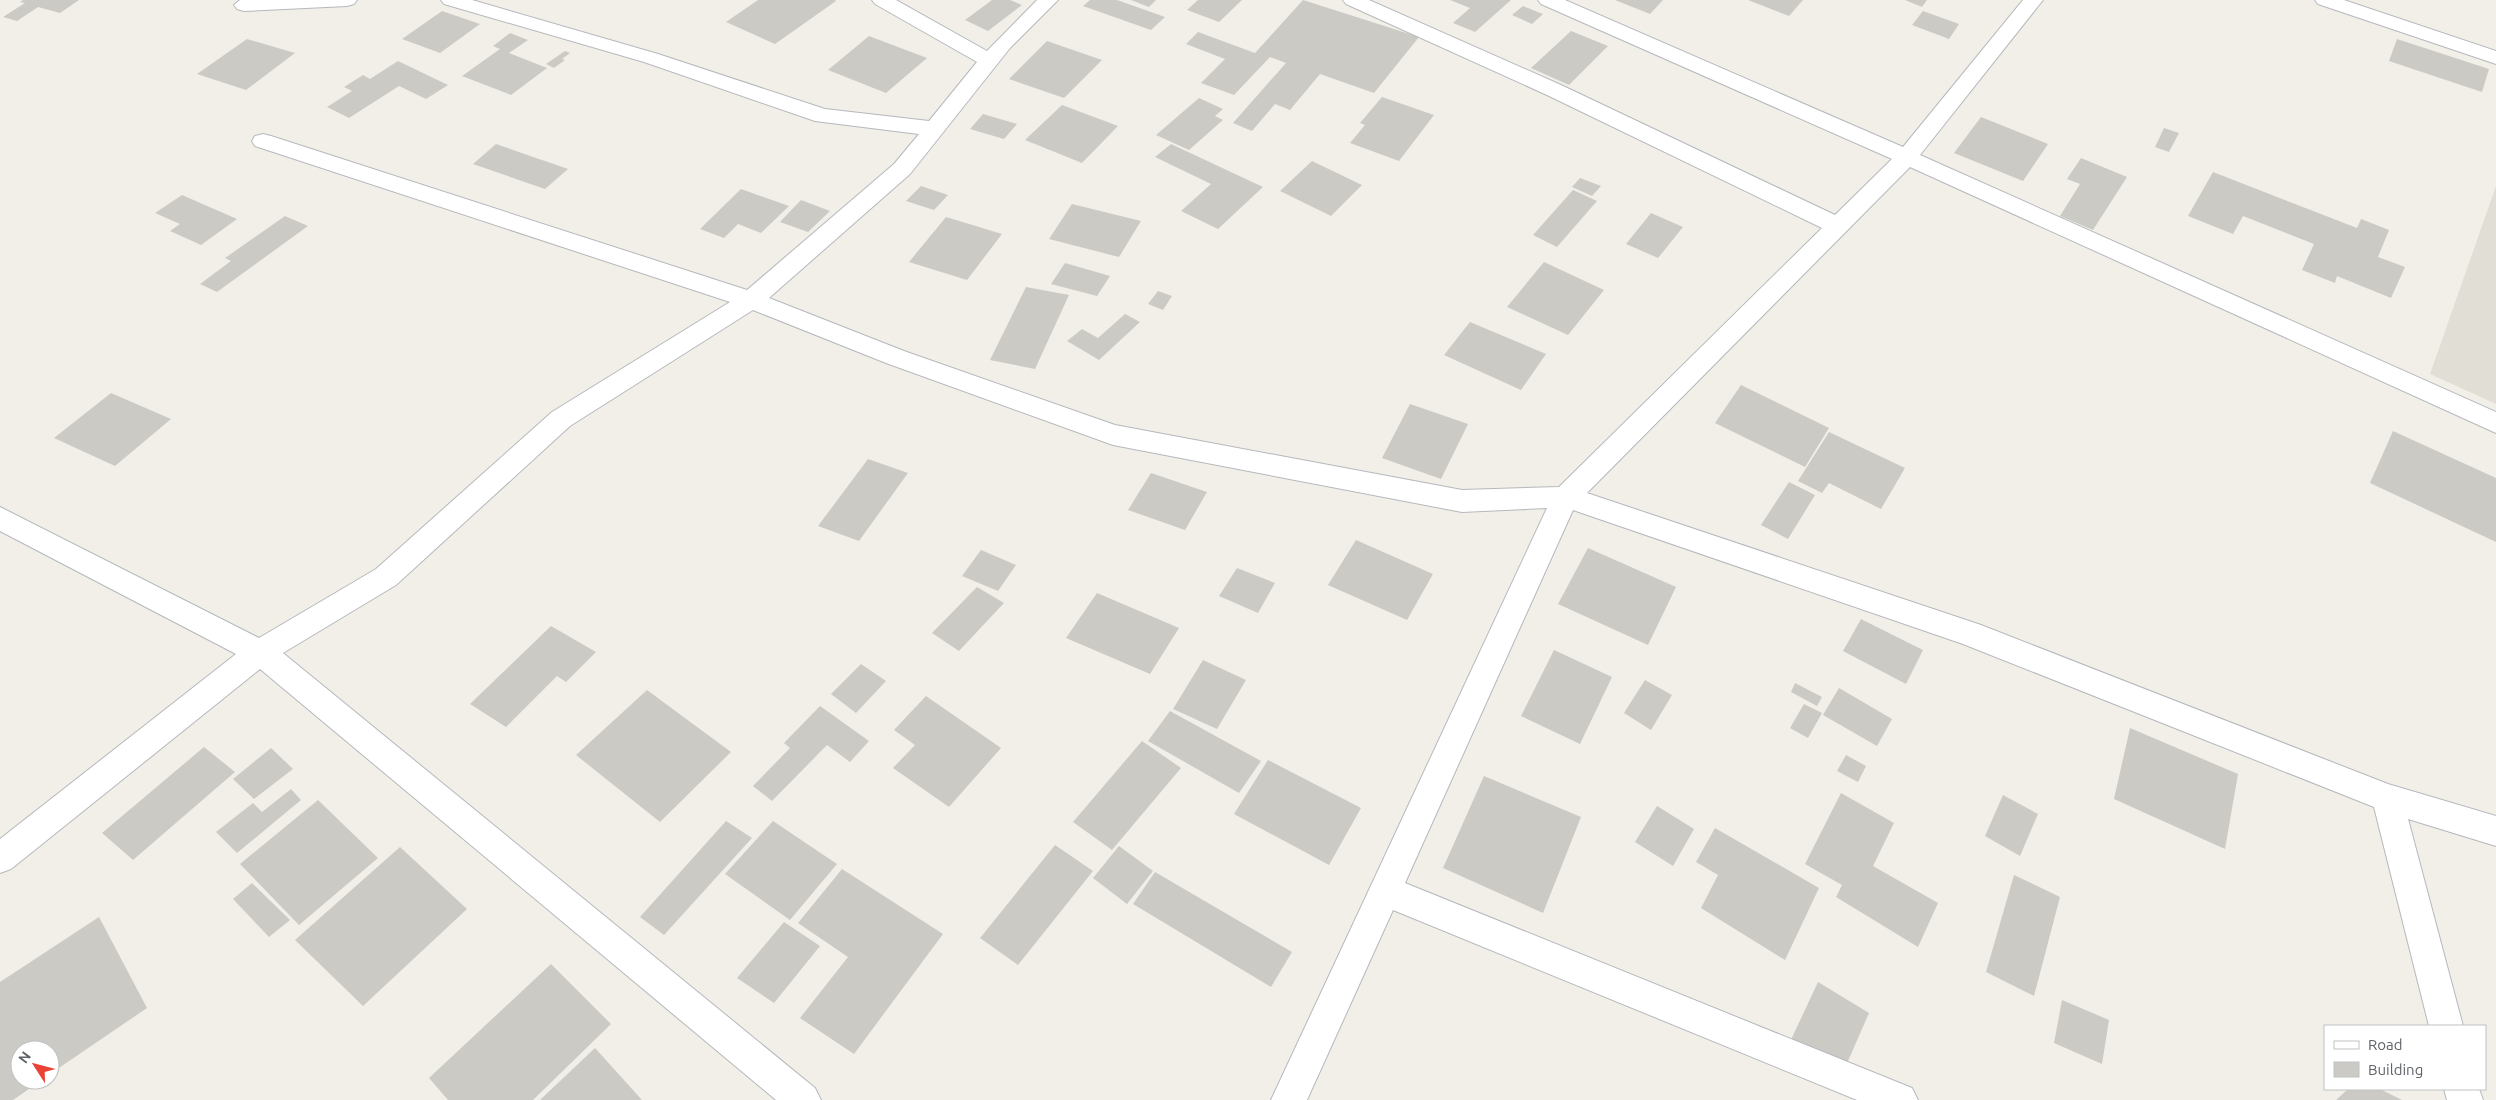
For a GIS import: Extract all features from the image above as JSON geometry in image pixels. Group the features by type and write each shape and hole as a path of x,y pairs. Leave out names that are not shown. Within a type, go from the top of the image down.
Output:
{"street":[{"path":"244,5 347,0"},
{"path":"451,0 650,58 824,116 935,129"},
{"path":"882,0 990,61"},
{"path":"0,858 260,652 386,577 561,419 752,300 902,170 1003,44 1048,0"},
{"path":"1353,0 1554,90 1838,226"},
{"path":"1548,0 1906,158 2496,423"},
{"path":"1289,1100 1566,497 1906,158 2033,0"},
{"path":"2325,0 2496,58"},
{"path":"263,141 752,300 895,357 1113,435 1462,502 1566,497 1971,634 2387,798 2496,831"},
{"path":"0,518 260,652 803,1100"},
{"path":"2387,798 2446,1025"},
{"path":"1386,890 1900,1100"}],"shaded area":[{"path":"2496,186 2496,404 2430,374"}],"building":[{"path":"23,0 79,0 60,13 38,7 17,21 3,17 25,3 20,2"},
{"path":"758,0 836,1 775,44 726,22"},
{"path":"992,0 1010,0 1022,5 988,31 965,20"},
{"path":"1090,0 1117,0 1165,17 1151,30 1083,6"},
{"path":"1131,0 1156,0 1149,7"},
{"path":"1198,0 1242,0 1219,22 1187,10"},
{"path":"1303,0 1419,37 1374,93 1320,74 1290,110 1275,104 1252,131 1233,123 1286,63 1270,57 1234,95 1201,83 1225,59 1186,44 1198,32 1255,53"},
{"path":"1450,0 1511,0 1475,32 1453,23 1470,8"},
{"path":"1615,0 1663,0 1650,14"},
{"path":"1748,0 1803,0 1789,16"},
{"path":"1905,0 1927,0 1922,7"},
{"path":"1523,6 1543,14 1532,24 1512,15"},
{"path":"442,11 480,24 440,53 402,39"},
{"path":"1923,11 1959,24 1949,39 1912,25"},
{"path":"1571,31 1608,46 1569,85 1531,68"},
{"path":"510,33 528,40 509,53 547,68 511,95 462,76 500,49 493,46"},
{"path":"869,36 927,58 886,93 828,70"},
{"path":"247,39 295,53 246,90 197,74"},
{"path":"2397,39 2489,69 2482,92 2389,61"},
{"path":"1047,41 1102,60 1064,98 1009,79"},
{"path":"565,51 570,53 562,59 565,60 554,68 546,64"},
{"path":"398,61 448,85 426,99 399,86 349,118 327,107 352,91 344,87 363,75 370,79"},
{"path":"1382,97 1434,115 1399,161 1350,143 1365,125 1360,123"},
{"path":"1199,98 1223,109 1215,116 1223,120 1189,150 1156,135"},
{"path":"1062,105 1118,126 1082,163 1025,140"},
{"path":"983,114 1017,124 1004,139 970,129"},
{"path":"1981,117 2048,144 2023,181 1954,153"},
{"path":"2164,128 2179,133 2169,152 2155,147"},
{"path":"496,144 568,169 545,189 473,164"},
{"path":"1171,144 1263,187 1218,229 1181,211 1211,184 1155,157"},
{"path":"2081,158 2127,177 2093,230 2060,216 2080,184 2067,179"},
{"path":"1312,161 1362,185 1331,216 1280,191"},
{"path":"2213,172 2357,228 2361,219 2389,230 2378,257 2405,267 2391,298 2337,276 2335,283 2302,270 2314,244 2243,216 2233,234 2188,216"},
{"path":"1580,178 1601,186 1592,196 1572,187"},
{"path":"921,186 948,195 934,210 906,201"},
{"path":"741,189 789,206 761,233 738,224 724,238 700,229"},
{"path":"1573,190 1597,201 1557,247 1533,235"},
{"path":"182,195 237,219 201,245 170,231 180,224 155,213"},
{"path":"801,200 830,211 808,232 780,222"},
{"path":"1072,204 1141,221 1119,257 1049,239"},
{"path":"1651,213 1683,227 1658,258 1626,244"},
{"path":"285,216 308,226 217,292 200,284 231,261 225,258"},
{"path":"946,217 1002,234 967,280 909,262"},
{"path":"1544,262 1604,290 1568,335 1507,307"},
{"path":"1065,263 1110,276 1097,296 1051,284"},
{"path":"1026,287 1069,295 1035,369 990,360"},
{"path":"1158,291 1172,296 1163,310 1148,304"},
{"path":"1125,314 1140,322 1099,360 1067,341 1082,329 1098,338"},
{"path":"1470,322 1546,354 1521,390 1444,355"},
{"path":"1741,385 1829,428 1805,467 1715,423"},
{"path":"111,393 171,419 115,466 54,438"},
{"path":"1410,404 1468,424 1441,479 1382,458"},
{"path":"2393,431 2496,478 2496,542 2370,483"},
{"path":"1829,432 1905,468 1881,509 1829,483 1822,493 1798,481"},
{"path":"868,459 908,473 859,541 818,526"},
{"path":"1151,473 1207,492 1185,530 1128,510"},
{"path":"1789,482 1815,495 1788,539 1761,525"},
{"path":"1356,540 1433,574 1407,620 1328,585"},
{"path":"1588,548 1676,587 1648,645 1558,604"},
{"path":"981,550 1016,565 998,591 962,576"},
{"path":"1237,568 1275,583 1258,613 1219,596"},
{"path":"977,587 1004,603 959,651 932,633"},
{"path":"1097,593 1179,628 1150,674 1066,638"},
{"path":"1861,619 1923,650 1906,684 1843,651"},
{"path":"551,626 596,652 566,682 557,676 506,727 470,704"},
{"path":"1554,650 1612,677 1580,744 1521,716"},
{"path":"1203,660 1246,680 1217,729 1173,709"},
{"path":"861,664 886,681 856,713 831,694"},
{"path":"1645,680 1672,695 1651,730 1624,713"},
{"path":"1795,683 1822,697 1817,706 1791,692"},
{"path":"1839,688 1892,719 1877,746 1823,715"},
{"path":"647,690 731,752 660,822 576,755"},
{"path":"926,696 1001,748 949,807 893,768 915,745 894,730"},
{"path":"1804,704 1822,713 1808,738 1790,728"},
{"path":"820,706 869,741 850,762 827,745 772,801 753,786 790,748 784,743"},
{"path":"1170,711 1261,761 1239,793 1148,741"},
{"path":"2130,728 2238,774 2225,849 2114,799"},
{"path":"1142,741 1181,768 1112,850 1073,822"},
{"path":"204,747 235,772 133,860 102,833"},
{"path":"271,748 293,769 254,799 233,779"},
{"path":"1846,755 1866,766 1858,782 1837,771"},
{"path":"1268,760 1361,808 1329,865 1234,814"},
{"path":"1484,776 1581,817 1543,913 1443,868"},
{"path":"291,789 301,800 237,853 216,832 253,803 262,812"},
{"path":"1841,793 1894,823 1873,866 1938,903 1918,947 1836,897 1842,885 1805,864"},
{"path":"2003,795 2038,814 2020,856 1985,836"},
{"path":"318,800 378,858 299,925 240,864"},
{"path":"1657,806 1694,829 1673,866 1635,842"},
{"path":"726,821 752,838 664,935 640,917"},
{"path":"773,821 837,864 790,920 725,874"},
{"path":"1715,828 1819,888 1785,960 1701,908 1718,875 1696,862"},
{"path":"1055,845 1093,871 1018,965 980,938"},
{"path":"1119,846 1153,871 1127,904 1093,878"},
{"path":"400,847 467,909 363,1006 295,940"},
{"path":"842,869 943,934 854,1054 800,1018 848,957 798,923"},
{"path":"1155,872 1292,952 1271,987 1133,904"},
{"path":"2014,875 2060,897 2034,996 1986,972"},
{"path":"252,883 290,920 269,937 233,899"},
{"path":"99,917 147,1008 60,1067 60,1040 10,1040 10,1090 28,1090 13,1100 0,1100 0,982"},
{"path":"784,922 820,946 774,1003 737,978"},
{"path":"551,964 611,1024 533,1100 448,1100 429,1078"},
{"path":"1818,982 1869,1013 1841,1077 1789,1044"},
{"path":"2062,1000 2109,1020 2102,1064 2054,1043"},
{"path":"595,1048 642,1100 540,1100"},
{"path":"2347,1090 2382,1090 2402,1100 2336,1100"}]}
